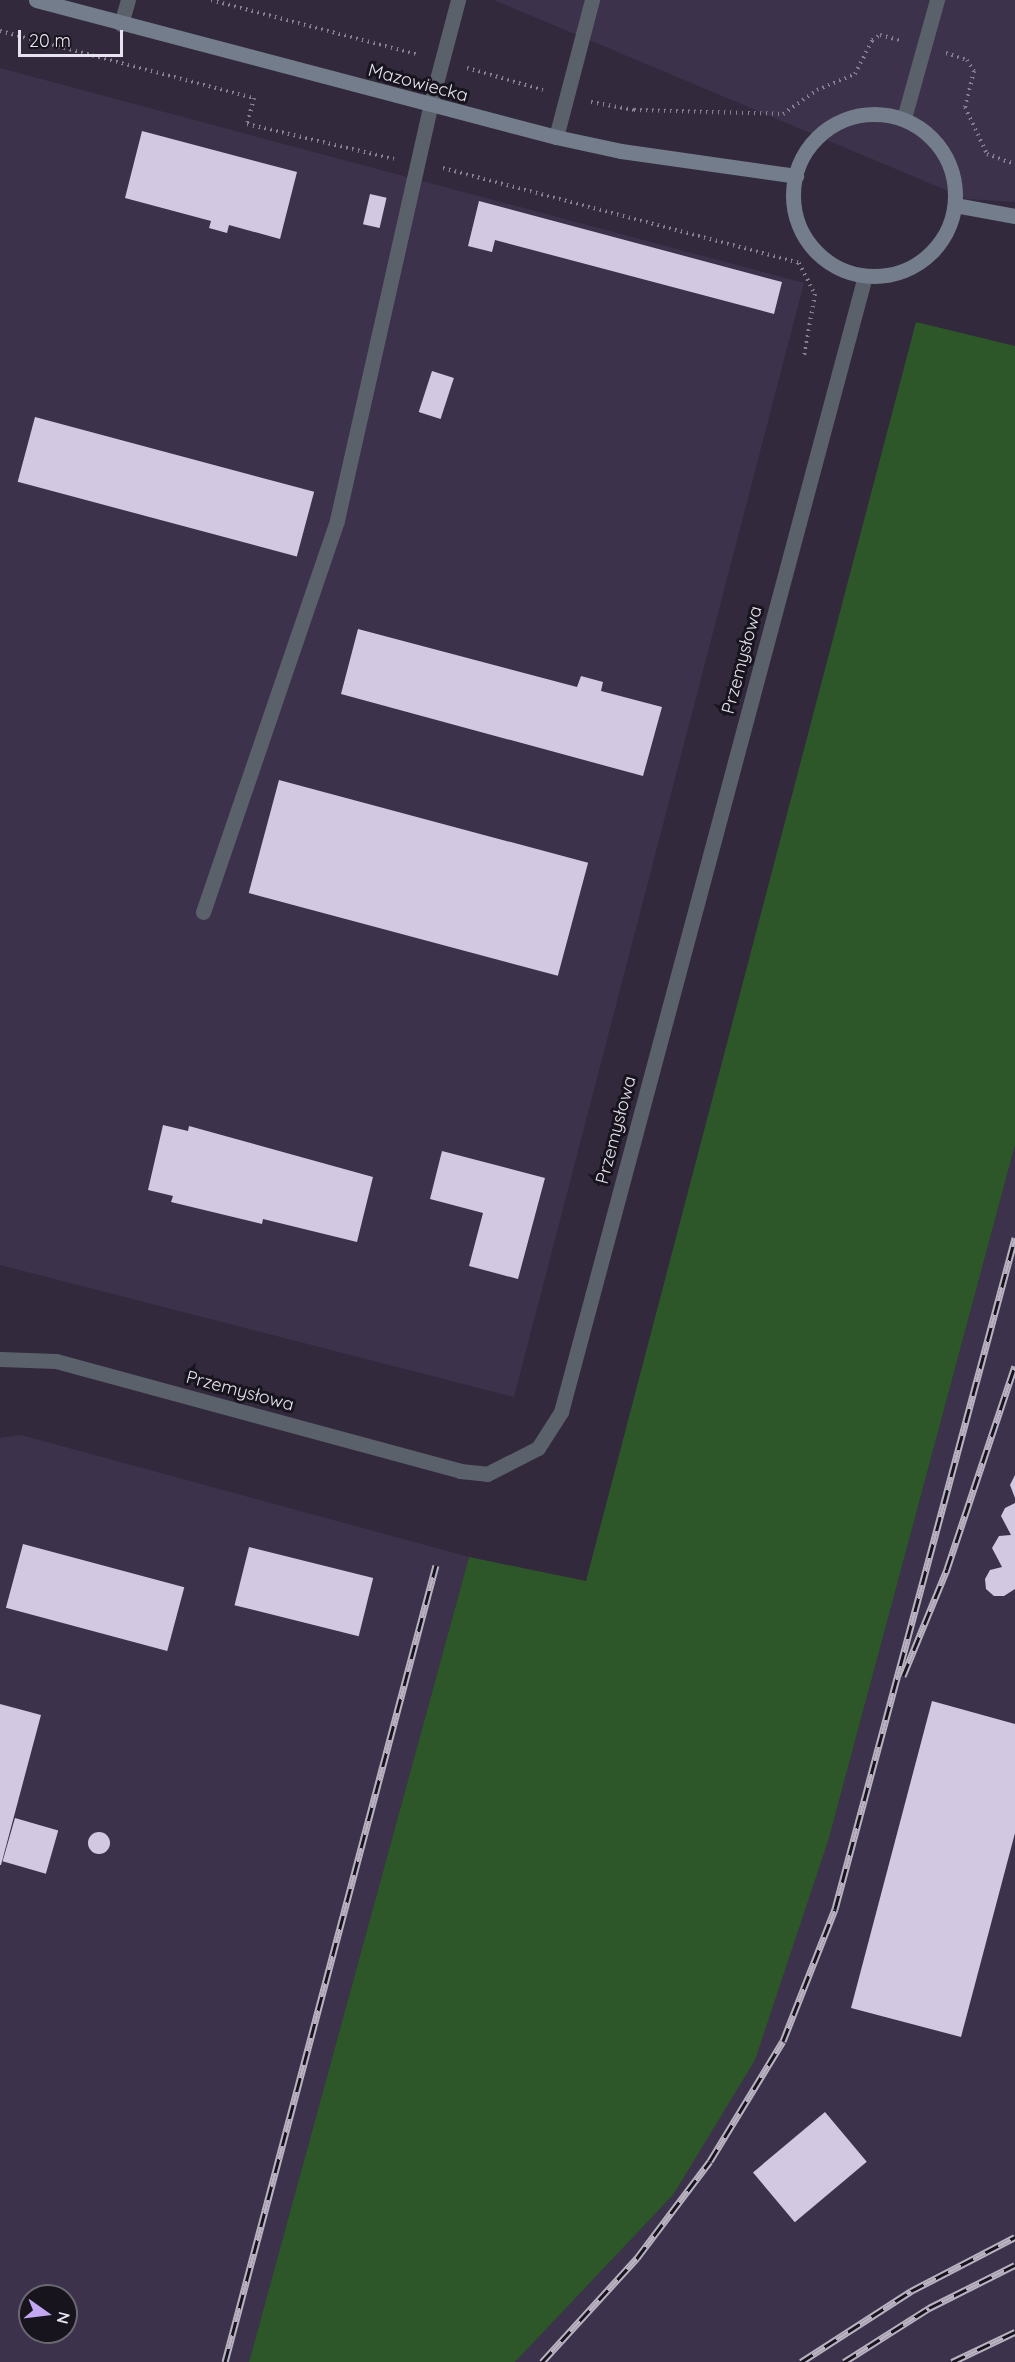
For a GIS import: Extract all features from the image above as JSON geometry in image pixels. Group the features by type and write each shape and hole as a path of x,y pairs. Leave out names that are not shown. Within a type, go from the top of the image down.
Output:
{"street":[{"name":"Mazowiecka","path":"36,0 430,106 556,137 621,152 796,176"},
{"path":"121,24 128,0"},
{"path":"202,912 337,520 430,106 458,0"},
{"path":"556,137 592,0"},
{"path":"904,118 937,0"},
{"path":"876,112 904,118 923,129 939,144 950,164 955,205 949,227 924,260 886,276 865,276 839,269 817,253 801,232 793,206 796,176 804,152 823,130 848,117 876,112"},
{"path":"955,205 1015,216"},
{"name":"Przemysłowa","path":"0,1359 56,1361 460,1471 487,1474 538,1448 561,1412 865,276"}],"path":[{"path":"211,0 566,96 634,110 771,116 783,114 817,90 855,74 872,40 880,35 967,60 974,71 965,107 968,119 987,154 1015,164"}],"shaded area":[{"path":"494,0 1015,0 1015,202 967,199"},
{"path":"0,68 804,283 514,1397 0,1265"},
{"path":"1015,1145 1015,2362 515,2362 673,2195 829,1838"},
{"path":"21,1435 469,1557 249,2362 0,2362 0,1438"}],"green space":[{"path":"916,322 1015,346 1015,1145 829,1838 755,2060 673,2195 515,2362 249,2362 469,1557 586,1581"}],"building":[{"path":"142,131 297,172 280,239 229,225 227,233 209,228 211,221 125,198"},
{"path":"370,194 387,198 380,228 363,224"},
{"path":"479,201 782,282 774,314 495,240 492,252 468,246"},
{"path":"432,371 454,378 441,419 419,412"},
{"path":"35,417 314,492 297,557 18,482"},
{"path":"358,629 577,687 581,676 603,682 601,691 662,707 643,776 341,694"},
{"path":"279,780 588,863 558,976 249,893"},
{"path":"163,1125 188,1131 189,1126 373,1177 357,1242 263,1219 262,1224 171,1202 173,1196 148,1190"},
{"path":"442,1151 545,1178 518,1279 469,1266 483,1213 430,1199"},
{"path":"1015,1475 1015,1498 1010,1485"},
{"path":"1015,1503 1015,1589 1004,1596 994,1596 986,1589 985,1579 990,1570 1002,1567 992,1548 999,1536 1011,1535 1001,1516 1005,1508"},
{"path":"23,1544 184,1587 167,1651 6,1608"},
{"path":"249,1547 373,1578 359,1636 234,1605"},
{"path":"932,1701 1015,1724 1015,1833 961,2037 851,2008"},
{"path":"0,1704 41,1715 1,1865 0,1865"},
{"path":"15,1818 58,1830 46,1874 3,1861"},
{"path":"95,1832 103,1832 110,1839 110,1847 103,1854 95,1854 88,1847 88,1839"},
{"path":"825,2112 867,2162 795,2222 753,2172"}],"railway":[{"path":"542,2362 637,2258 710,2161 783,2041 835,1909 1015,1238"},
{"path":"903,1676 947,1569 1015,1366"},
{"path":"225,2362 436,1565"},
{"path":"801,2362 911,2291 1015,2237"},
{"path":"844,2362 929,2308 1015,2265"},
{"path":"952,2362 1015,2332"}]}
